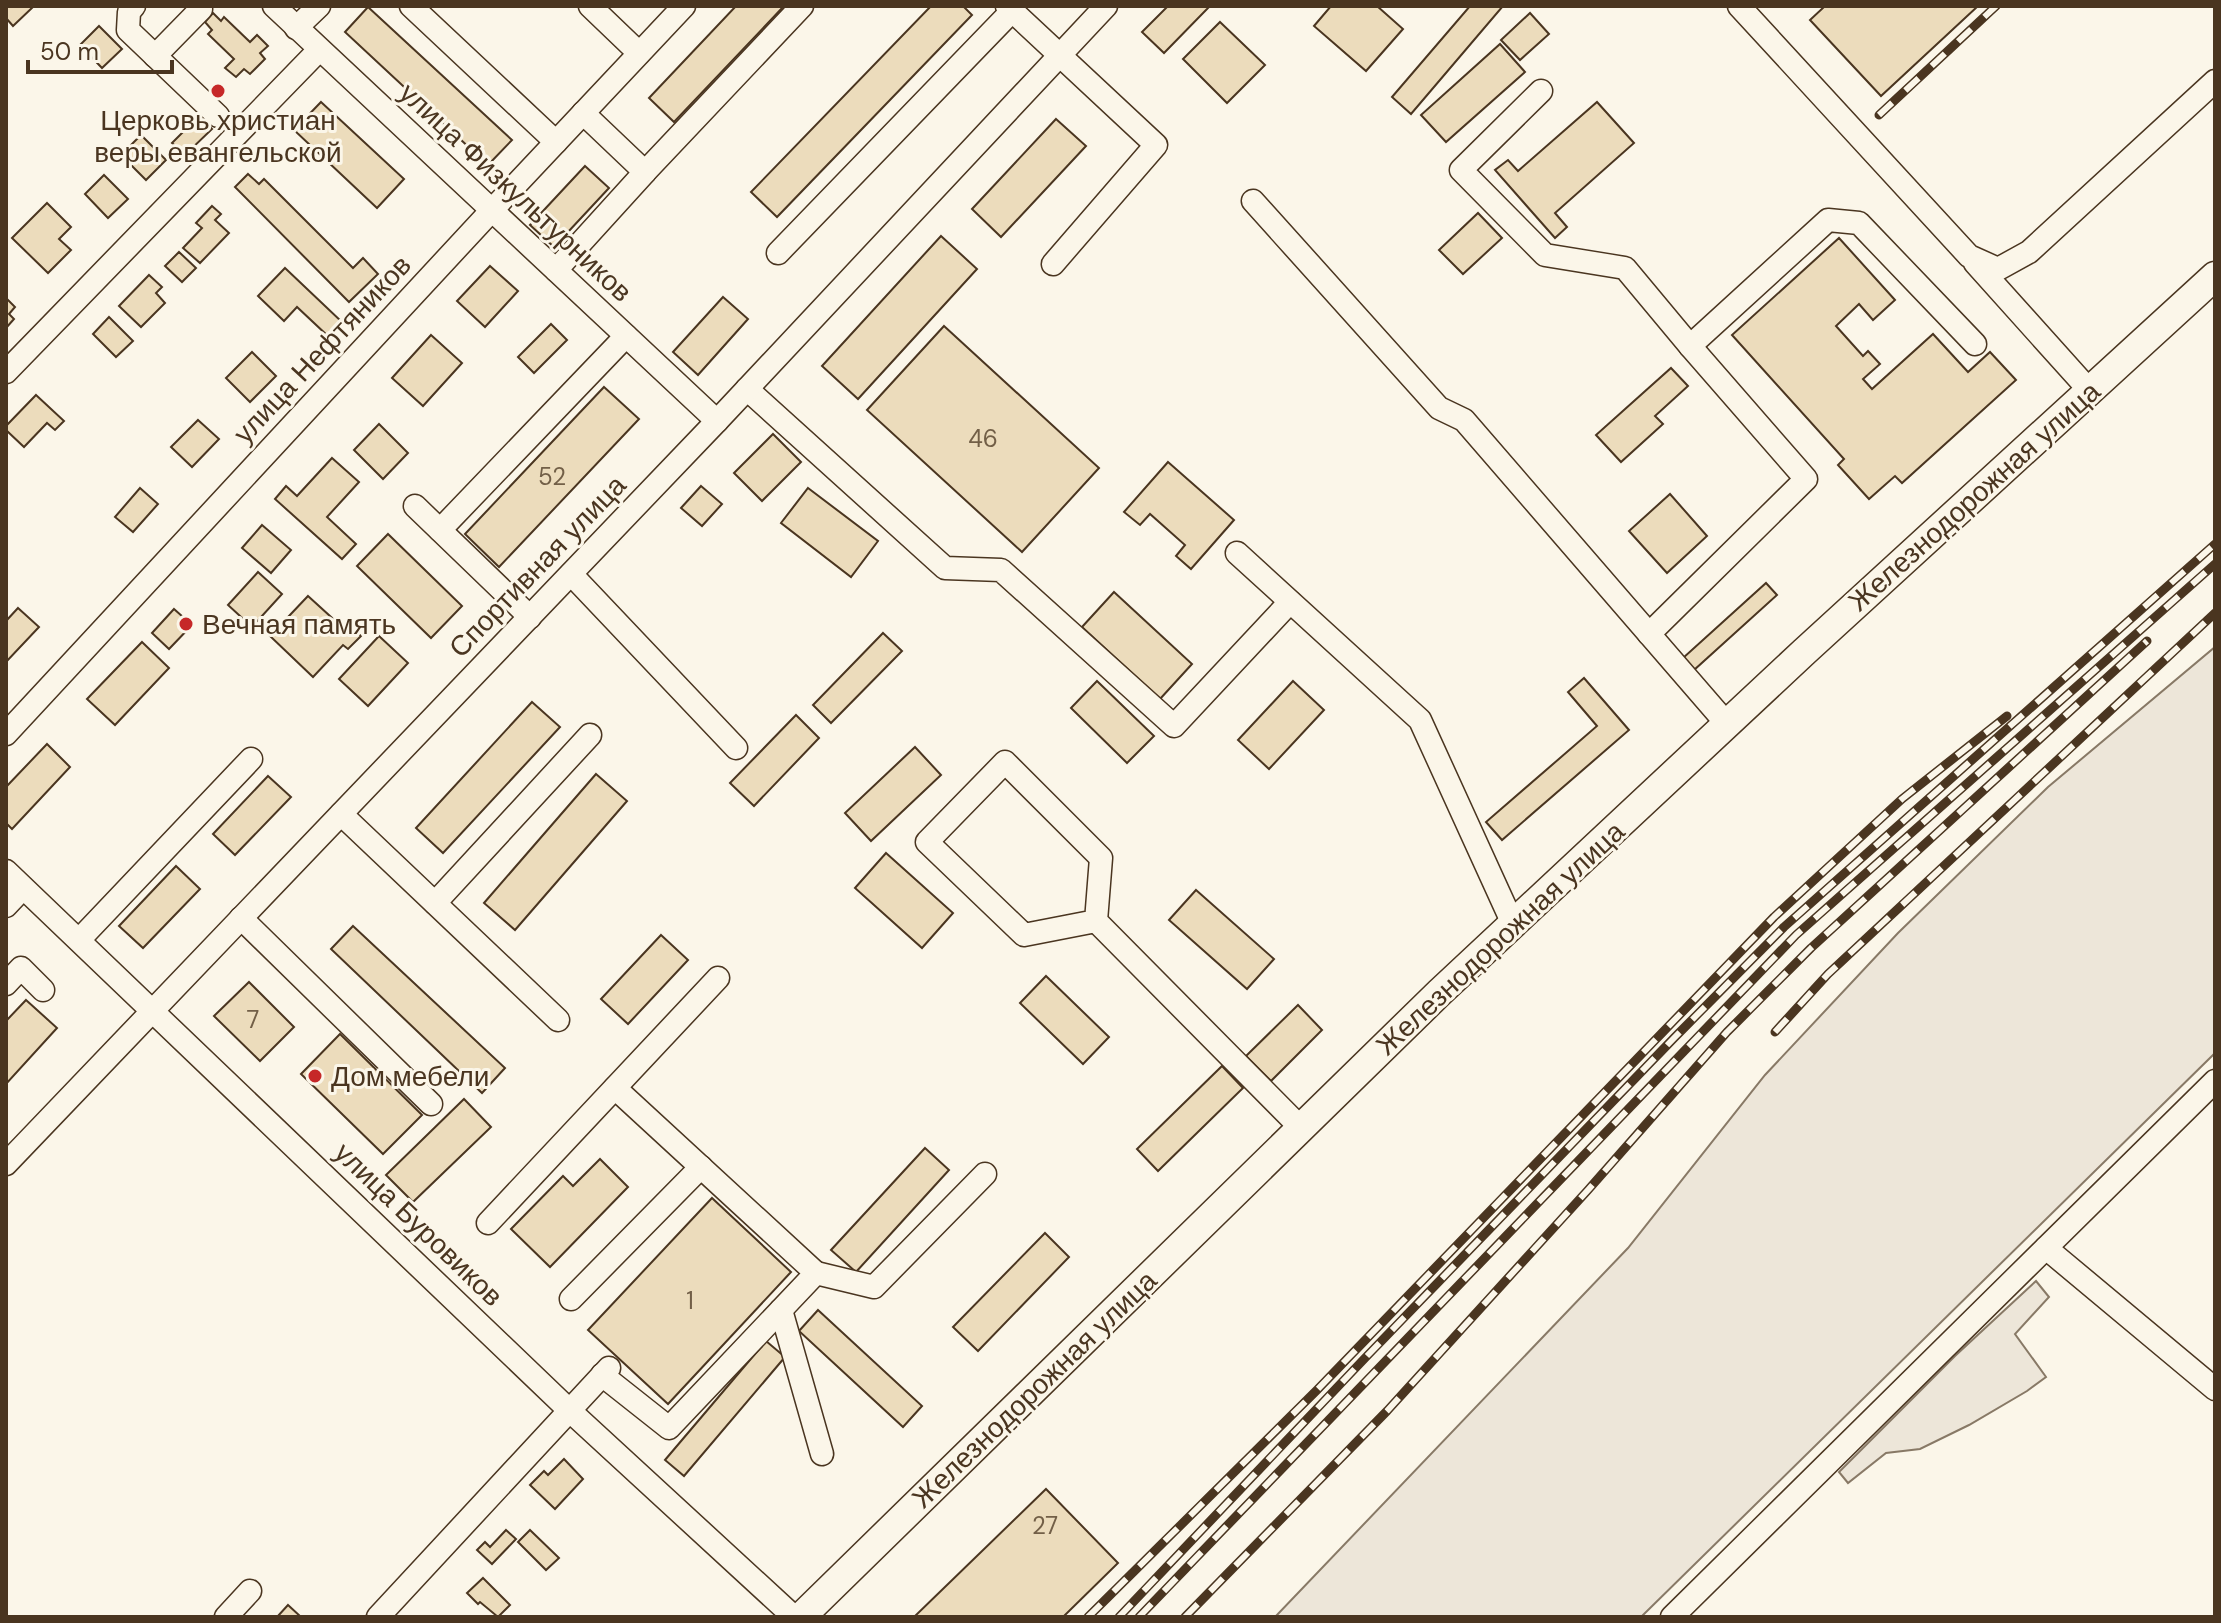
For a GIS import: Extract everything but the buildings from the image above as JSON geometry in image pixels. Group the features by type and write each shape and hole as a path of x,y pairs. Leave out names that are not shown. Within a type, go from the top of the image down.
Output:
{"main road":[{"name":"Железнодорожная улица","path":"801,1617 1439,993 2215,276"}],"street":[{"path":"134,6 129,12 128,30 218,116"},
{"name":"улица Физкультурников","path":"274,6 717,421"},
{"path":"296,28 319,6"},
{"path":"411,6 556,142"},
{"path":"590,6 639,53"},
{"name":"улица Нефтяников","path":"6,734 684,6"},
{"path":"556,270 802,6"},
{"name":"Спортивная улица","path":"6,1164 717,421 1106,6"},
{"path":"1739,6 2090,391"},
{"path":"778,253 1009,8 1156,145 1053,264"},
{"path":"155,56 201,9"},
{"path":"6,372 319,50"},
{"path":"1969,256 1998,269 2029,252 2215,81"},
{"path":"1541,91 1461,170 1545,255 1625,268 1806,479 1649,634"},
{"path":"583,113 645,172"},
{"path":"1253,201 1439,408 1464,420 1727,724"},
{"path":"1690,346 1828,220 1859,223 1975,344"},
{"path":"440,530 626,336"},
{"path":"747,389 945,568 1001,570 1174,726 1290,602"},
{"path":"415,506 530,617"},
{"path":"1237,553 1420,720 1513,924"},
{"path":"571,574 736,748"},
{"path":"435,903 590,735"},
{"path":"79,940 251,759"},
{"path":"1096,921 1024,935 927,842 1005,762 1101,858 1096,921 1301,1128"},
{"path":"341,814 558,1020"},
{"name":"улица Буровиков","path":"6,871 569,1410 794,1617"},
{"path":"6,906 23,888"},
{"path":"241,918 431,1104"},
{"path":"6,984 21,968 43,990"},
{"path":"488,1223 718,978"},
{"path":"1672,1617 2215,1081"},
{"path":"615,1088 816,1273 874,1287 985,1174"},
{"path":"571,1299 701,1167"},
{"path":"2046,1248 2215,1389"},
{"path":"378,1617 606,1371 669,1428 816,1273"},
{"path":"781,1310 822,1454"},
{"path":"226,1617 250,1591"}],"shaded area":[{"path":"2215,647 2215,1053 1641,1617 1275,1617 1628,1248 1765,1075 1898,933 2048,787"},
{"path":"2036,1281 2049,1297 2015,1334 2046,1377 1969,1425 1920,1449 1886,1453 1848,1483 1839,1472 1955,1356"}],"railway":[{"path":"1879,115 1996,6"},
{"path":"1119,1617 1366,1357 1784,927 2215,544"},
{"path":"1139,1617 1796,935 2215,564"},
{"path":"1775,1032 1828,974 2215,613"},
{"path":"1185,1617 1387,1411 1727,1032 1811,948 2147,641"},
{"path":"1088,1617 1317,1390 1774,917 1902,799 2007,716"}],"place":[{"name":"Церковь христиан веры евангельской","path":"218,91"},
{"name":"Вечная память","path":"186,624"},
{"name":"Дом мебели","path":"315,1076"}]}
